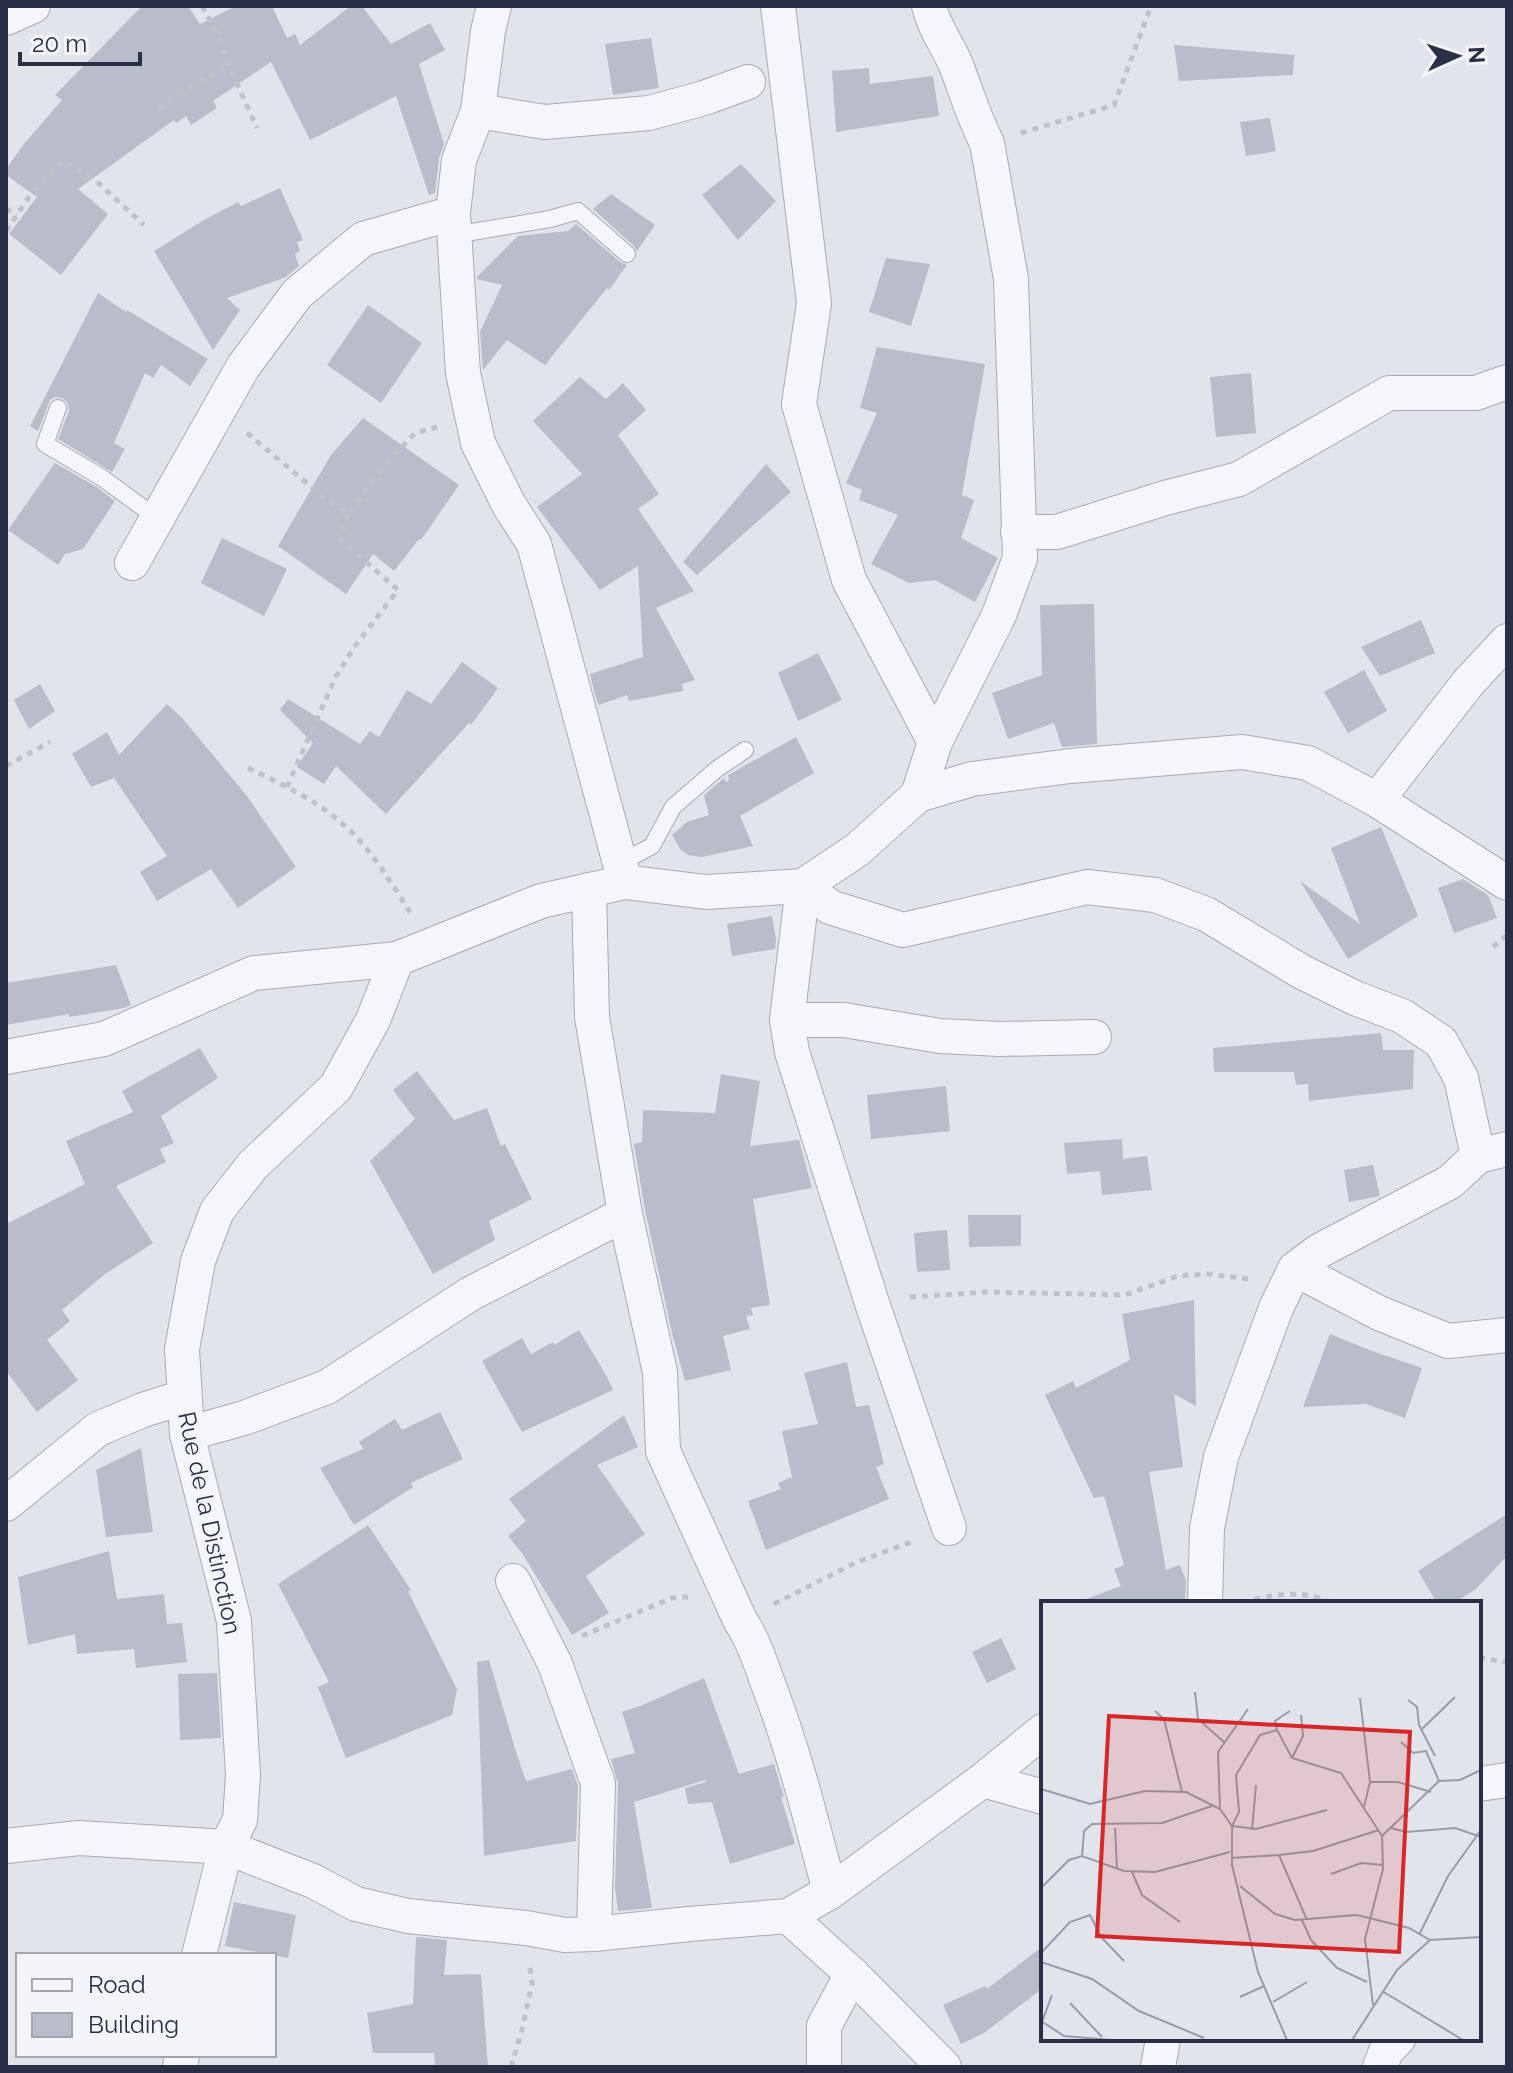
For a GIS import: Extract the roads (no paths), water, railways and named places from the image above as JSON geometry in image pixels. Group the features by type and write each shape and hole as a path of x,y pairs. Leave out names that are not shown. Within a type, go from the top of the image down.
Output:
{"street":[{"path":"6,18 33,6"},
{"path":"494,6 478,111 459,160 454,224 463,373 478,443 509,505 534,544 622,872"},
{"path":"778,6 814,303 799,404 849,580 935,742"},
{"path":"918,795 935,742 999,615 1020,558 1011,279 987,143 929,6"},
{"path":"478,111 545,122 649,113 748,82"},
{"path":"132,563 243,367 297,294 363,239 454,224"},
{"path":"1018,532 1057,532 1165,498 1239,479 1389,393 1476,393 1507,382"},
{"path":"1377,800 1468,683 1507,641"},
{"path":"6,1057 104,1039 254,973 397,959 541,901 589,890 622,872 706,892 803,886 857,850 918,795 972,779 1070,766 1242,752 1308,763 1377,800 1507,883"},
{"path":"803,886 787,1020 792,1052 872,1303 949,1528"},
{"path":"803,886 830,907 903,930 1087,887 1155,895 1206,914 1302,972 1355,998 1402,1016 1441,1042 1461,1078 1492,1153 1450,1182 1319,1251 1295,1269 1276,1308 1221,1457 1207,1528 1205,1601"},
{"path":"589,890 592,1017 625,1214 660,1372 663,1451 755,1648 809,1807 830,1892"},
{"name":"Rue de la Distinction","path":"200,1953 226,1847 240,1820 243,1775 234,1621 187,1434 182,1349 198,1261 217,1211 253,1165 336,1087 373,1020 397,959"},
{"path":"787,1020 844,1020 940,1036 1000,1039 1094,1037"},
{"path":"187,1434 244,1418 327,1387 470,1294 625,1214"},
{"path":"1295,1269 1379,1313 1448,1341 1507,1335"},
{"path":"6,1504 98,1429 184,1397"},
{"path":"513,1581 555,1664 598,1783 594,1934"},
{"path":"6,1846 79,1838 226,1847 313,1881 356,1904 408,1916 565,1935 788,1916 830,1892 983,1780 1041,1733"},
{"path":"983,1780 1041,1796"},
{"path":"1481,1784 1507,1780"},
{"path":"788,1916 852,1974 944,2067"},
{"path":"824,2067 824,2026 852,1974"},
{"path":"1158,2067 1163,2041"},
{"path":"1380,2067 1386,2051 1396,2041"}],"lane":[{"path":"454,224 550,219 578,211 627,254"},
{"path":"58,408 45,444 101,477 157,518"},
{"path":"622,872 652,846 673,807 717,769 745,750"}]}
